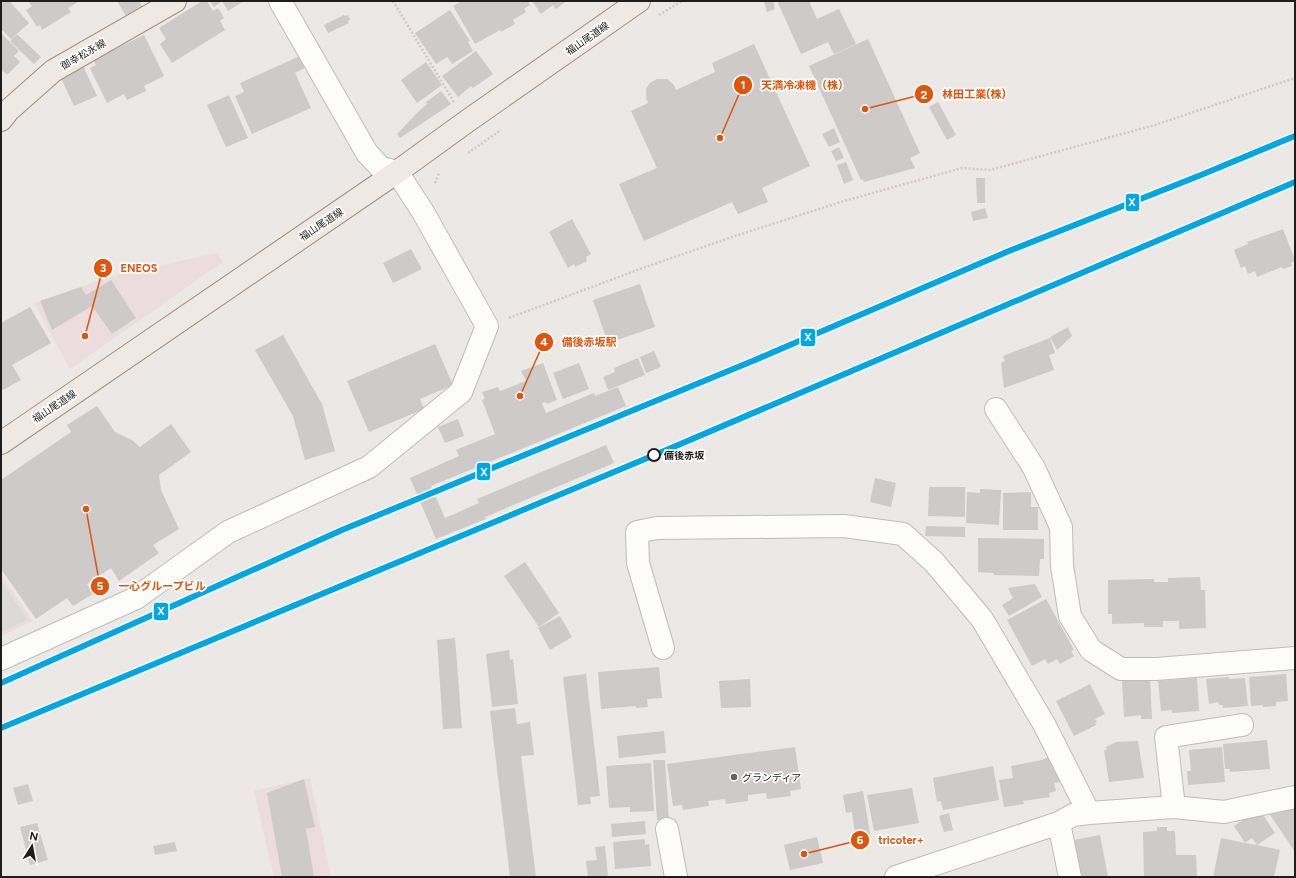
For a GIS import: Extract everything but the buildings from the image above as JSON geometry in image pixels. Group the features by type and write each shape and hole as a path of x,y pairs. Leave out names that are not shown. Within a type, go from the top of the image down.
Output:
{"main road":[{"name":"御幸松永線","path":"1,120 9,110 53,71 175,1"},
{"name":"福山尾道線","path":"1,443 397,172 639,1"}],"street":[{"path":"1,659 136,598 228,532 369,467 461,392 487,326 423,212 397,172 381,168 367,153 280,1"},
{"path":"996,409 1034,468 1061,527 1062,566 1070,616 1091,650 1121,669 1156,669 1295,658"},
{"path":"663,648 638,563 636,532 657,528 844,526 903,534 934,562 982,619 1044,724 1089,812"},
{"path":"1174,808 1166,737 1242,725"},
{"path":"896,877 1059,823 1074,815 1089,812 1174,808 1224,812 1295,797"},
{"path":"1059,823 1070,877"},
{"path":"667,829 676,877"}],"path":[{"path":"393,1 466,122"},
{"path":"487,326 732,237 844,201 962,168 990,170 1155,126 1295,78"},
{"path":"462,464 421,481 440,530 482,510"}],"shaded area":[{"path":"217,253 223,262 70,369 34,303 109,277"},
{"path":"1,575 33,621 1,636"},
{"path":"1,581 28,620 1,632"},
{"path":"310,778 331,877 274,877 254,791"}],"transit line":[{"name":"X","path":"1,683 342,530 755,360 1009,251 1295,136"},
{"name":"X","path":"1,728 657,454 1295,182"}],"place":[{"name":"林田工業(株)","path":"865,109"},
{"name":"天満冷凍機（株）","path":"720,138"},
{"name":"ENEOS","path":"85,336"},
{"name":"備後赤坂駅","path":"520,396"},
{"name":"備後赤坂","path":"654,455"},
{"name":"一心グループビル","path":"86,509"},
{"name":"グランディア","path":"734,777"},
{"name":"tricoter+","path":"804,854"}]}
